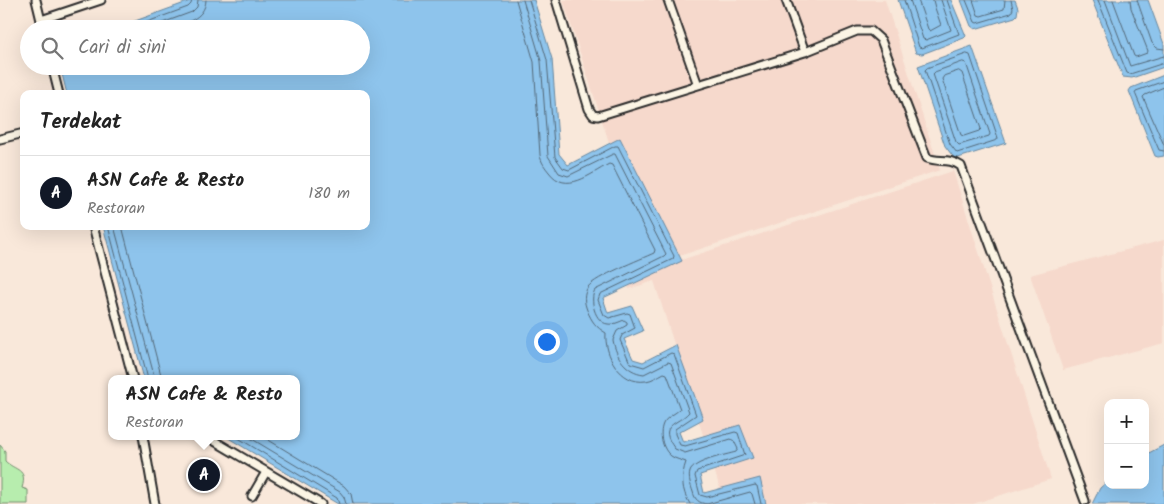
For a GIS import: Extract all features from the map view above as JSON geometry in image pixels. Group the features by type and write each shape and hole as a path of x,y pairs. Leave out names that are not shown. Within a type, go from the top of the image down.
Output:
{"lane":[{"path":"36,0 41,20 101,0"},
{"path":"556,0 589,109 593,115 603,115 805,52 857,31 871,31 881,40 926,158 931,160 949,160 961,166 1085,501"},
{"path":"668,0 698,84"},
{"path":"786,0 805,52"},
{"path":"54,75 58,90"},
{"path":"0,139 20,134"},
{"path":"94,230 133,375"},
{"path":"144,440 155,504"},
{"path":"213,440 322,504"},
{"path":"252,496 266,472"}],"shaded area":[{"path":"563,0 885,0 940,170 649,266"},
{"path":"953,171 1051,479 973,504 725,504 654,281 629,289 626,278"},
{"path":"1164,240 1164,343 1063,370 1030,275"}],"green space":[{"path":"0,445 5,451 5,461 22,473 22,488 28,490 28,504 0,504"}],"water":[{"path":"193,0 534,0 552,59 559,154 568,165 620,138 682,261 603,298 608,313 632,306 643,331 624,339 633,359 643,362 676,345 703,419 679,432 683,442 740,425 753,458 700,475 704,493 760,478 766,504 338,504 232,440 300,440 300,375 143,375 104,230 370,230 370,90 66,90 62,75 370,75 370,20 138,20"},
{"path":"898,0 951,0 966,36 922,54 916,53"},
{"path":"961,0 1015,0 1018,8 1017,15 975,29 971,26"},
{"path":"1092,0 1148,0 1164,44 1164,67 1132,78 1123,77"},
{"path":"972,46 1006,143 955,159 945,146 918,66"},
{"path":"1164,75 1164,156 1158,157 1155,156 1129,91 1131,88"},
{"path":"1164,445 1164,504 1092,504 1100,488 1104,484 1104,489 1149,489 1149,453"}],"place":[{"name":"ASN Cafe & Resto","path":"204,475"}]}
